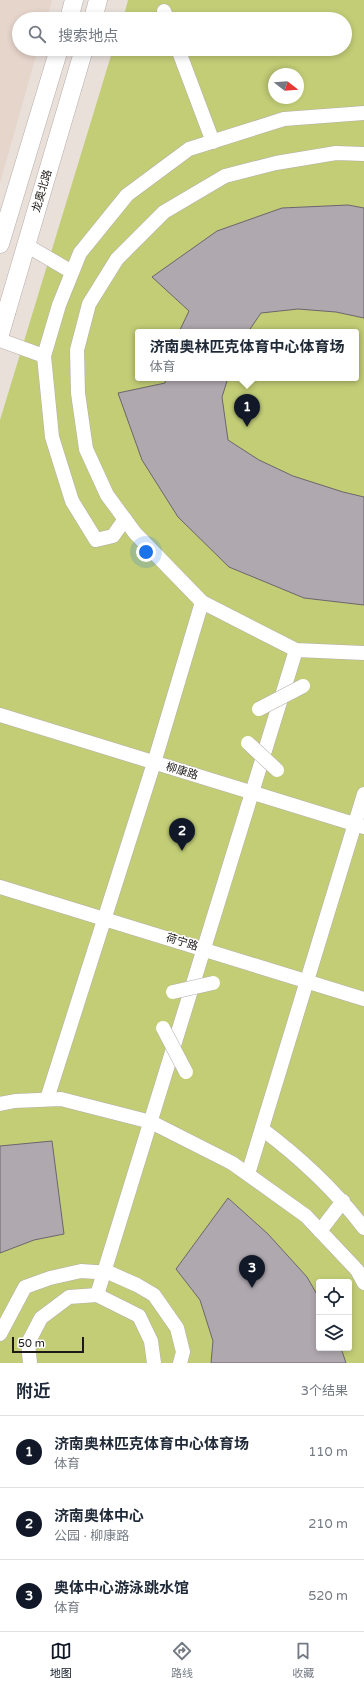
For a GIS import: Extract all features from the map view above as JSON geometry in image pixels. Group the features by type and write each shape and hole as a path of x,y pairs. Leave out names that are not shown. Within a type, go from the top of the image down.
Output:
{"main road":[{"path":"70,12 74,0"},
{"path":"95,12 98,0"},
{"path":"0,244 57,56"},
{"name":"龙奥北路","path":"0,334 82,56"}],"street":[{"path":"181,56 213,142"},
{"path":"124,519 113,536 96,540 72,501 52,437 44,356 59,305 80,253 127,196 189,150 284,119 364,113"},
{"path":"364,154 336,153 276,163 225,176 164,212 117,259 89,304 77,350 78,393 86,449 107,495 135,533 202,602 296,650 364,654"},
{"path":"26,245 72,272"},
{"path":"0,340 44,356"},
{"path":"47,1099 154,763 202,602"},
{"path":"97,1295 296,650"},
{"path":"257,710 303,686"},
{"name":"柳康路","path":"0,715 359,826"},
{"path":"247,742 277,770"},
{"path":"248,1174 307,981 359,826 364,794"},
{"name":"荷宁路","path":"0,886 204,948 364,999"},
{"path":"171,992 213,983"},
{"path":"162,1025 186,1072"},
{"path":"0,1104 15,1101 61,1099 151,1122 232,1163 306,1216 357,1270 364,1283"},
{"path":"262,1129 306,1164 343,1201 364,1228"},
{"path":"320,1231 343,1201"},
{"path":"0,1334 26,1287 50,1278 81,1271 110,1273 137,1285 154,1295 177,1328 183,1352 180,1363"},
{"path":"30,1363 28,1343 40,1318 69,1297 97,1295 139,1316 151,1341 154,1363"}],"shaded area":[{"path":"0,0 52,0 49,12 12,12 12,56 36,56 0,183"}],"green space":[{"path":"128,0 364,0 364,1363 0,1363 0,420 111,56 352,56 352,12 125,12"}],"building":[{"path":"348,205 364,208 364,318 336,312 298,309 261,313 250,329 180,329 189,311 152,277 217,231 282,208"},
{"path":"165,381 227,381 222,397 228,440 259,460 293,476 364,497 364,605 304,598 229,567 178,517 142,460 118,393 165,383"},
{"path":"52,1141 64,1234 34,1240 0,1253 0,1146"},
{"path":"228,1198 268,1234 307,1277 316,1293 316,1351 342,1351 346,1363 211,1363 213,1341 200,1300 176,1269"}],"place":[{"name":"济南奥林匹克体育中心体育场","path":"247,427"},
{"name":"济南奥体中心","path":"182,851"},
{"name":"奥体中心游泳跳水馆","path":"252,1288"}]}
